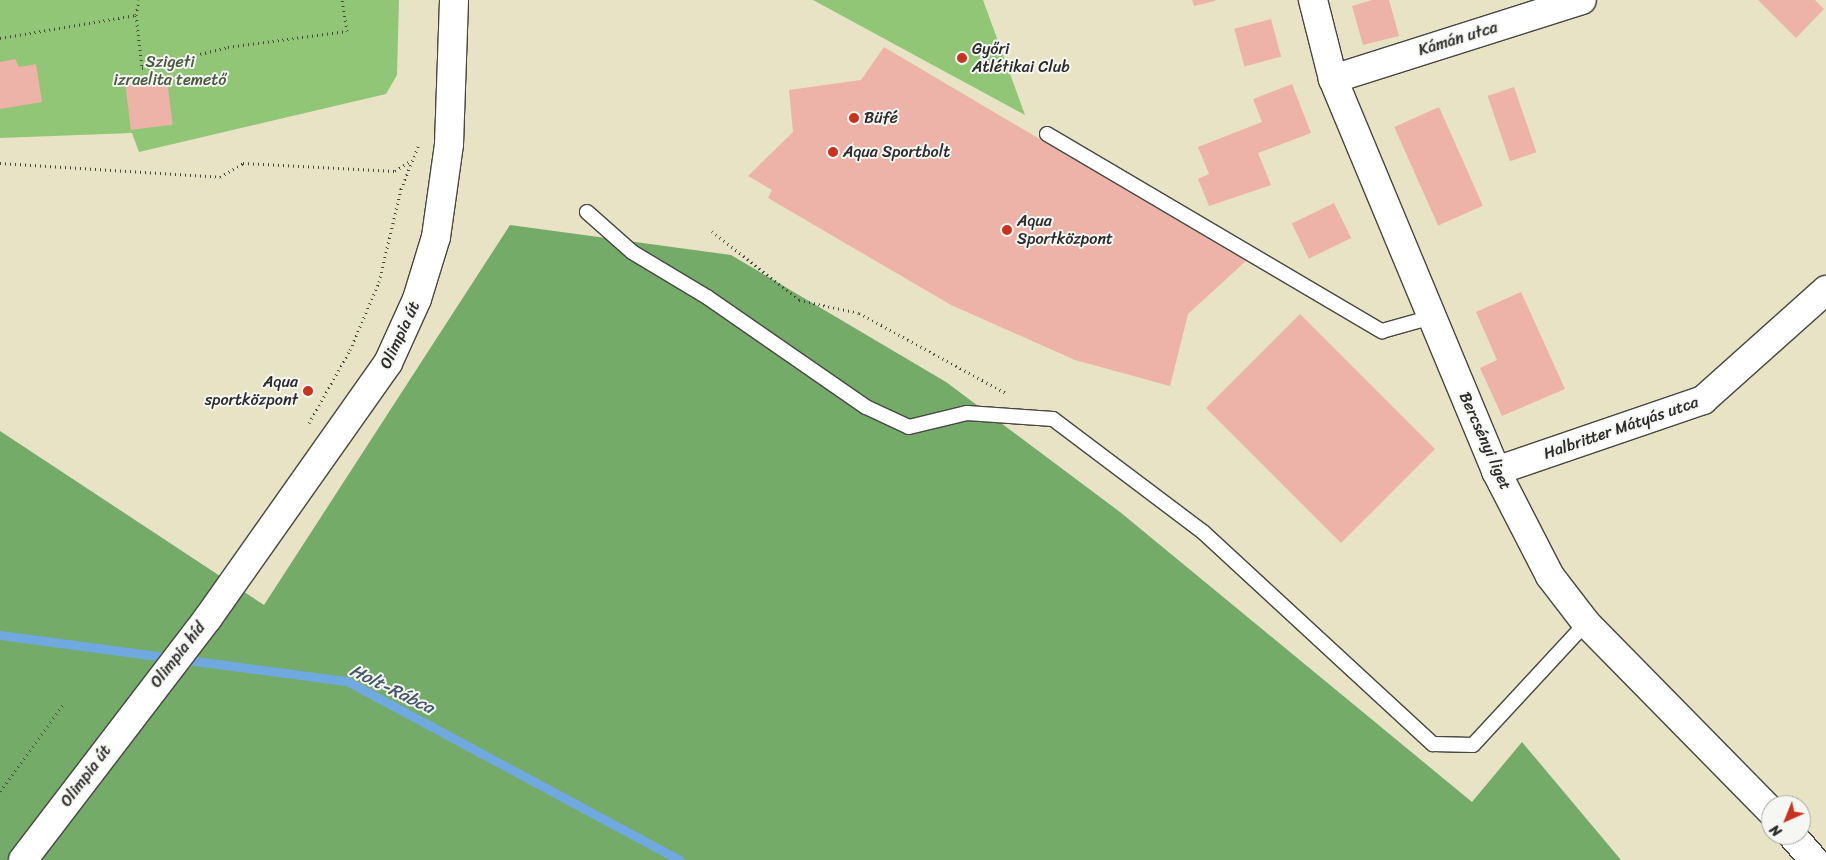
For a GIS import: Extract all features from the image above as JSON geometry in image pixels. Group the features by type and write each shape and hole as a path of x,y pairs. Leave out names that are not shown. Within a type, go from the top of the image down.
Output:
{"street":[{"name":"Olimpia út","path":"208,618 359,409 388,363 417,299 436,237 449,144 454,0"},
{"name":"Bercsényi liget","path":"1313,0 1333,78 1496,471 1550,576 1586,623 1761,801"},
{"name":"Kámán utca","path":"1333,78 1582,0"},
{"name":"Halbritter Mátyás utca","path":"1496,471 1703,400 1826,290"},
{"name":"Olimpia híd","path":"148,693 208,618"},
{"name":"Olimpia út","path":"22,860 148,693"},
{"path":"1801,845 1814,860"}],"lane":[{"path":"1047,134 1382,331 1432,317"},
{"path":"587,212 632,252 707,297 866,407 909,427 968,413 1053,419 1203,532 1433,744 1473,745 1586,623"}],"path":[{"path":"139,0 136,15 142,68 228,47 347,30 342,0"},
{"path":"0,38 136,15"},
{"path":"0,163 220,177 243,163 395,171 412,160 400,189 376,289 350,350 307,426"},
{"path":"712,232 799,300 859,313 1011,396"},
{"path":"0,791 63,705"}],"green space":[{"name":"Szigeti izraelita temető","path":"0,0 399,0 397,75 386,94 139,152 132,133 0,138"},
{"name":"Győri Atlétikai Club","path":"813,0 983,0 1025,115"},
{"path":"510,225 731,255 946,382 1120,512 1472,802 1522,742 1621,860 0,860 0,431 264,605"}],"building":[{"path":"1192,0 1215,0 1215,1 1194,6"},
{"path":"1372,0 1389,0 1399,36 1363,45 1352,6"},
{"path":"1758,0 1815,0 1824,9 1796,38"},
{"path":"1271,19 1281,57 1244,67 1234,29"},
{"name":"Aqua Sportközpont","path":"884,47 1246,261 1188,314 1170,386 1075,360 951,305 768,198 772,190 748,176 793,132 789,90 861,80"},
{"path":"15,59 19,67 36,64 42,102 0,109 0,62"},
{"path":"167,79 173,125 131,130 125,84"},
{"path":"1292,84 1311,133 1258,153 1271,185 1209,206 1198,179 1209,174 1198,147 1262,122 1253,99"},
{"path":"1514,87 1536,152 1510,161 1488,96"},
{"path":"1439,107 1483,206 1438,226 1394,127"},
{"path":"1334,203 1351,238 1309,259 1292,224"},
{"path":"1521,292 1565,389 1502,416 1480,368 1497,360 1476,312"},
{"path":"1300,314 1435,449 1341,543 1206,408"}],"waterway":[{"name":"Holt-Rábca","path":"0,635 347,681 680,860"}],"place":[{"name":"Győri Atlétikai Club","path":"962,58"},
{"name":"Büfé","path":"854,118"},
{"name":"Aqua Sportbolt","path":"833,152"},
{"name":"Aqua Sportközpont","path":"1007,230"},
{"name":"Aqua sportközpont","path":"308,391"}]}
